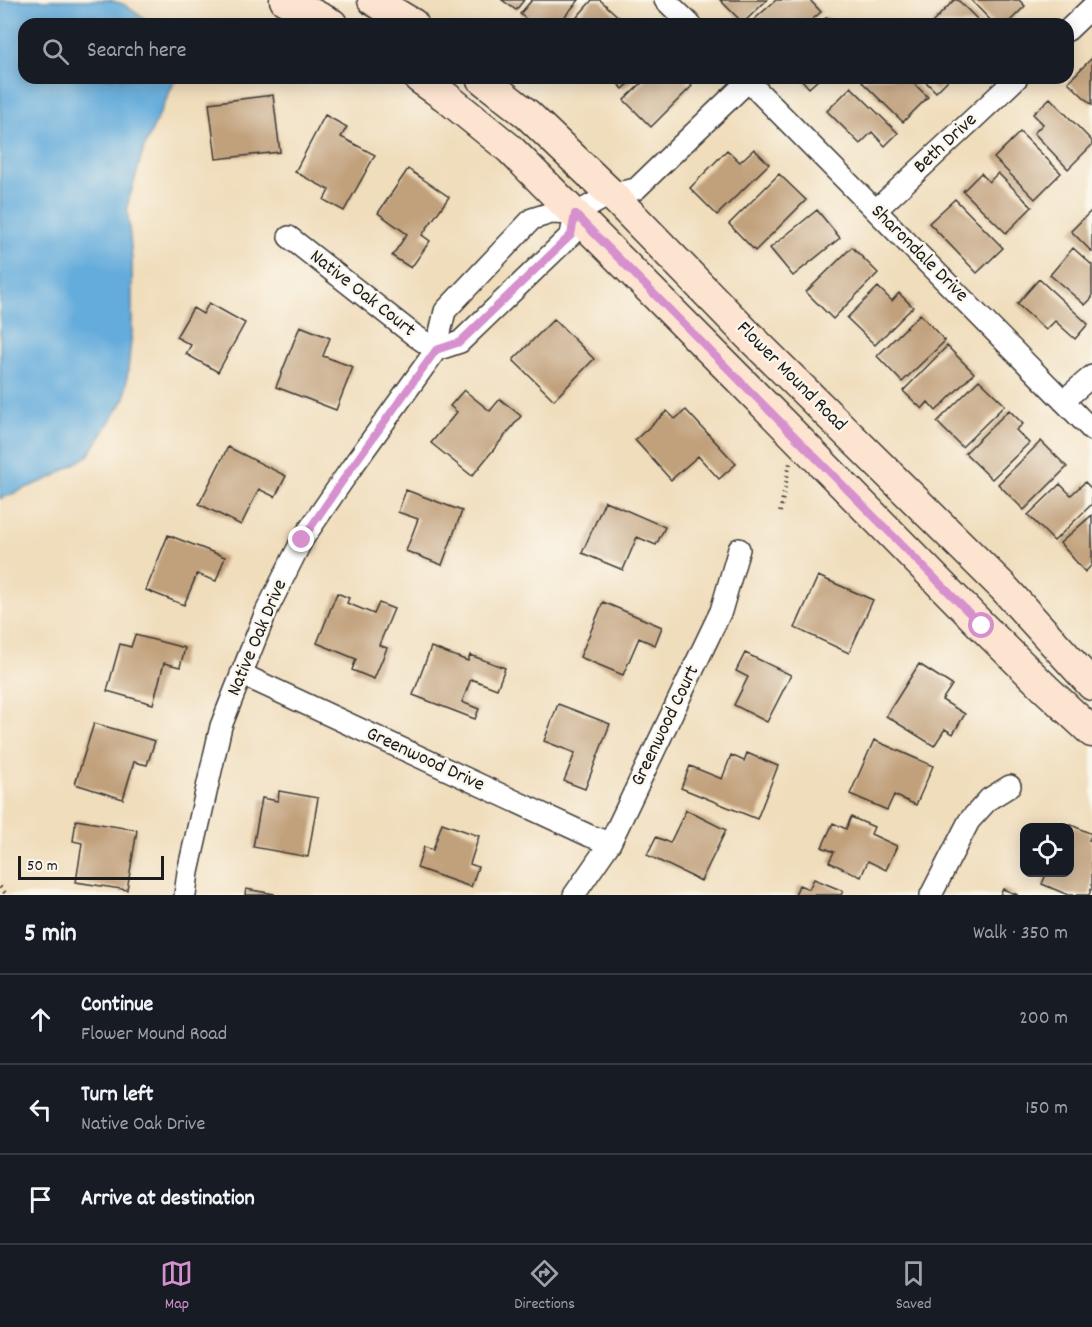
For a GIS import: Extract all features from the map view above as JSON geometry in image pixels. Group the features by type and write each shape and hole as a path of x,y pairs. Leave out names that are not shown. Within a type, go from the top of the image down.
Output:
{"main road":[{"path":"285,0 320,18"},
{"path":"373,0 403,18"},
{"name":"Flower Mound Road","path":"428,84 510,149 982,626 1092,732"},
{"name":"Flower Mound Road","path":"488,84 526,114 611,194 749,336 1003,587 1092,685"}],"street":[{"path":"665,0 684,18"},
{"path":"1074,24 1092,8"},
{"name":"Native Oak Drive","path":"185,895 188,872 221,726 266,612 302,540 436,350 445,311 532,219 551,213 575,214 611,194 636,189 741,84"},
{"name":"Sharondale Drive","path":"751,84 1092,430"},
{"name":"Beth Drive","path":"876,210 1011,84"},
{"path":"436,350 460,342 571,235 575,214"},
{"name":"Native Oak Court","path":"289,237 436,350"},
{"path":"1063,401 1092,376"},
{"name":"Greenwood Court","path":"574,895 610,843 721,611 739,549"},
{"name":"Greenwood Drive","path":"241,674 590,836 610,843"},
{"path":"932,895 969,821 988,799 1010,786"}],"path":[{"path":"780,512 791,459"},
{"path":"0,887 7,895"}],"water":[{"path":"0,0 109,0 123,4 143,18 18,18 18,84 173,84 144,148 127,206 132,259 132,331 125,398 88,456 53,477 0,499"}],"building":[{"path":"502,0 524,0 516,10"},
{"path":"532,0 579,0 563,18 525,18 520,14"},
{"path":"592,0 600,0 620,18 576,18"},
{"path":"720,0 767,0 748,18 738,18"},
{"path":"776,0 810,0 821,12 814,18 756,18"},
{"path":"954,0 958,0 976,18 937,18"},
{"path":"971,0 1019,0 1025,6 1013,18 988,18"},
{"path":"1092,58 1092,105 1070,84 1074,84 1074,76"},
{"path":"618,84 628,84 623,89"},
{"path":"641,84 690,84 692,86 651,127 624,100"},
{"path":"864,84 914,84 928,97 903,122"},
{"path":"928,84 944,84 936,92"},
{"path":"851,87 898,133 885,146 872,132 860,144 827,111"},
{"path":"273,95 280,152 216,159 209,103"},
{"path":"1050,98 1092,141 1092,145 1068,169 1034,133 1043,124 1033,114"},
{"path":"325,115 347,127 341,137 375,155 344,211 324,200 329,190 295,172"},
{"path":"1020,132 1061,173 1035,199 994,158"},
{"path":"754,149 769,164 717,215 690,188 727,150 740,162"},
{"path":"408,169 449,197 422,235 430,241 411,268 392,256 407,234 378,213"},
{"path":"981,173 989,182 998,173 1032,207 1006,233 963,191"},
{"path":"779,174 806,200 755,251 729,224"},
{"path":"955,199 1003,248 977,273 929,223"},
{"path":"817,210 840,238 793,276 770,248"},
{"path":"1092,210 1092,252 1071,231"},
{"path":"852,247 878,273 833,319 806,292"},
{"path":"1073,248 1092,265 1092,298 1085,305 1050,275"},
{"path":"1039,279 1088,324 1075,339 1055,321 1046,330 1017,304"},
{"path":"878,287 892,301 899,293 913,307 875,345 847,318"},
{"path":"209,303 245,323 218,372 186,354 191,345 176,337 193,308 203,314"},
{"path":"920,314 945,341 902,382 877,356"},
{"path":"554,319 594,359 554,400 513,360"},
{"path":"300,326 330,338 323,356 353,367 336,410 276,387"},
{"path":"947,346 974,373 936,411 928,402 922,409 903,391"},
{"path":"979,380 1005,405 962,447 937,422"},
{"path":"464,390 490,411 500,399 521,416 472,476 431,443 457,412 450,406"},
{"path":"686,410 736,464 719,479 698,456 671,480 635,440 667,411 675,419"},
{"path":"1009,410 1023,424 1016,430 1029,443 992,479 965,453"},
{"path":"1041,441 1067,467 1024,510 998,484"},
{"path":"228,447 286,476 275,497 259,489 241,525 199,504"},
{"path":"1085,482 1092,489 1092,504 1054,541 1028,515 1060,484 1071,495"},
{"path":"406,490 462,511 442,565 406,551 418,519 398,512"},
{"path":"605,501 665,527 656,545 637,537 623,570 582,553"},
{"path":"1092,515 1092,565 1085,572 1060,543"},
{"path":"168,535 225,557 216,581 197,574 184,605 146,590"},
{"path":"818,576 873,600 849,653 795,628"},
{"path":"337,593 349,598 347,603 374,614 379,603 394,609 379,645 387,648 374,679 352,670 356,659 317,643"},
{"path":"603,602 662,627 655,645 639,638 623,675 580,657"},
{"path":"135,635 185,648 180,667 164,663 153,704 107,691 120,644 131,647"},
{"path":"431,647 468,661 470,655 505,668 497,689 471,679 462,702 479,709 475,719 413,695"},
{"path":"745,653 791,675 767,722 734,705 748,677 736,671"},
{"path":"919,664 952,685 942,700 965,714 953,734 945,729 934,746 886,716"},
{"path":"558,704 610,724 585,789 564,781 575,753 544,741"},
{"path":"94,723 155,741 147,765 134,762 123,799 75,784"},
{"path":"874,740 933,766 916,805 894,795 887,810 850,794"},
{"path":"747,753 778,766 757,819 681,788 690,766 722,779 731,755 744,761"},
{"path":"279,791 318,798 308,857 253,847 262,798 278,801"},
{"path":"686,810 726,830 701,881 647,855 656,837 670,843"},
{"path":"851,817 874,827 871,834 897,846 886,870 868,861 861,877 829,862 834,852 822,847 833,823 846,829"},
{"path":"76,820 137,830 127,890 76,882 82,843 73,841"},
{"path":"442,823 479,836 470,864 478,867 471,887 417,868 424,847 433,850"},
{"path":"1074,826 1092,834 1089,840 1092,841 1092,887 1089,895 1068,895 1042,884 1045,877 1074,877"},
{"path":"814,879 843,891 841,895 795,895 799,885 809,889"},
{"path":"246,889 274,894 274,895 245,895"},
{"path":"1003,889 1018,895 1000,895"}],"route":[{"path":"302,540 436,350 460,342 571,235 575,214 982,626"}]}
